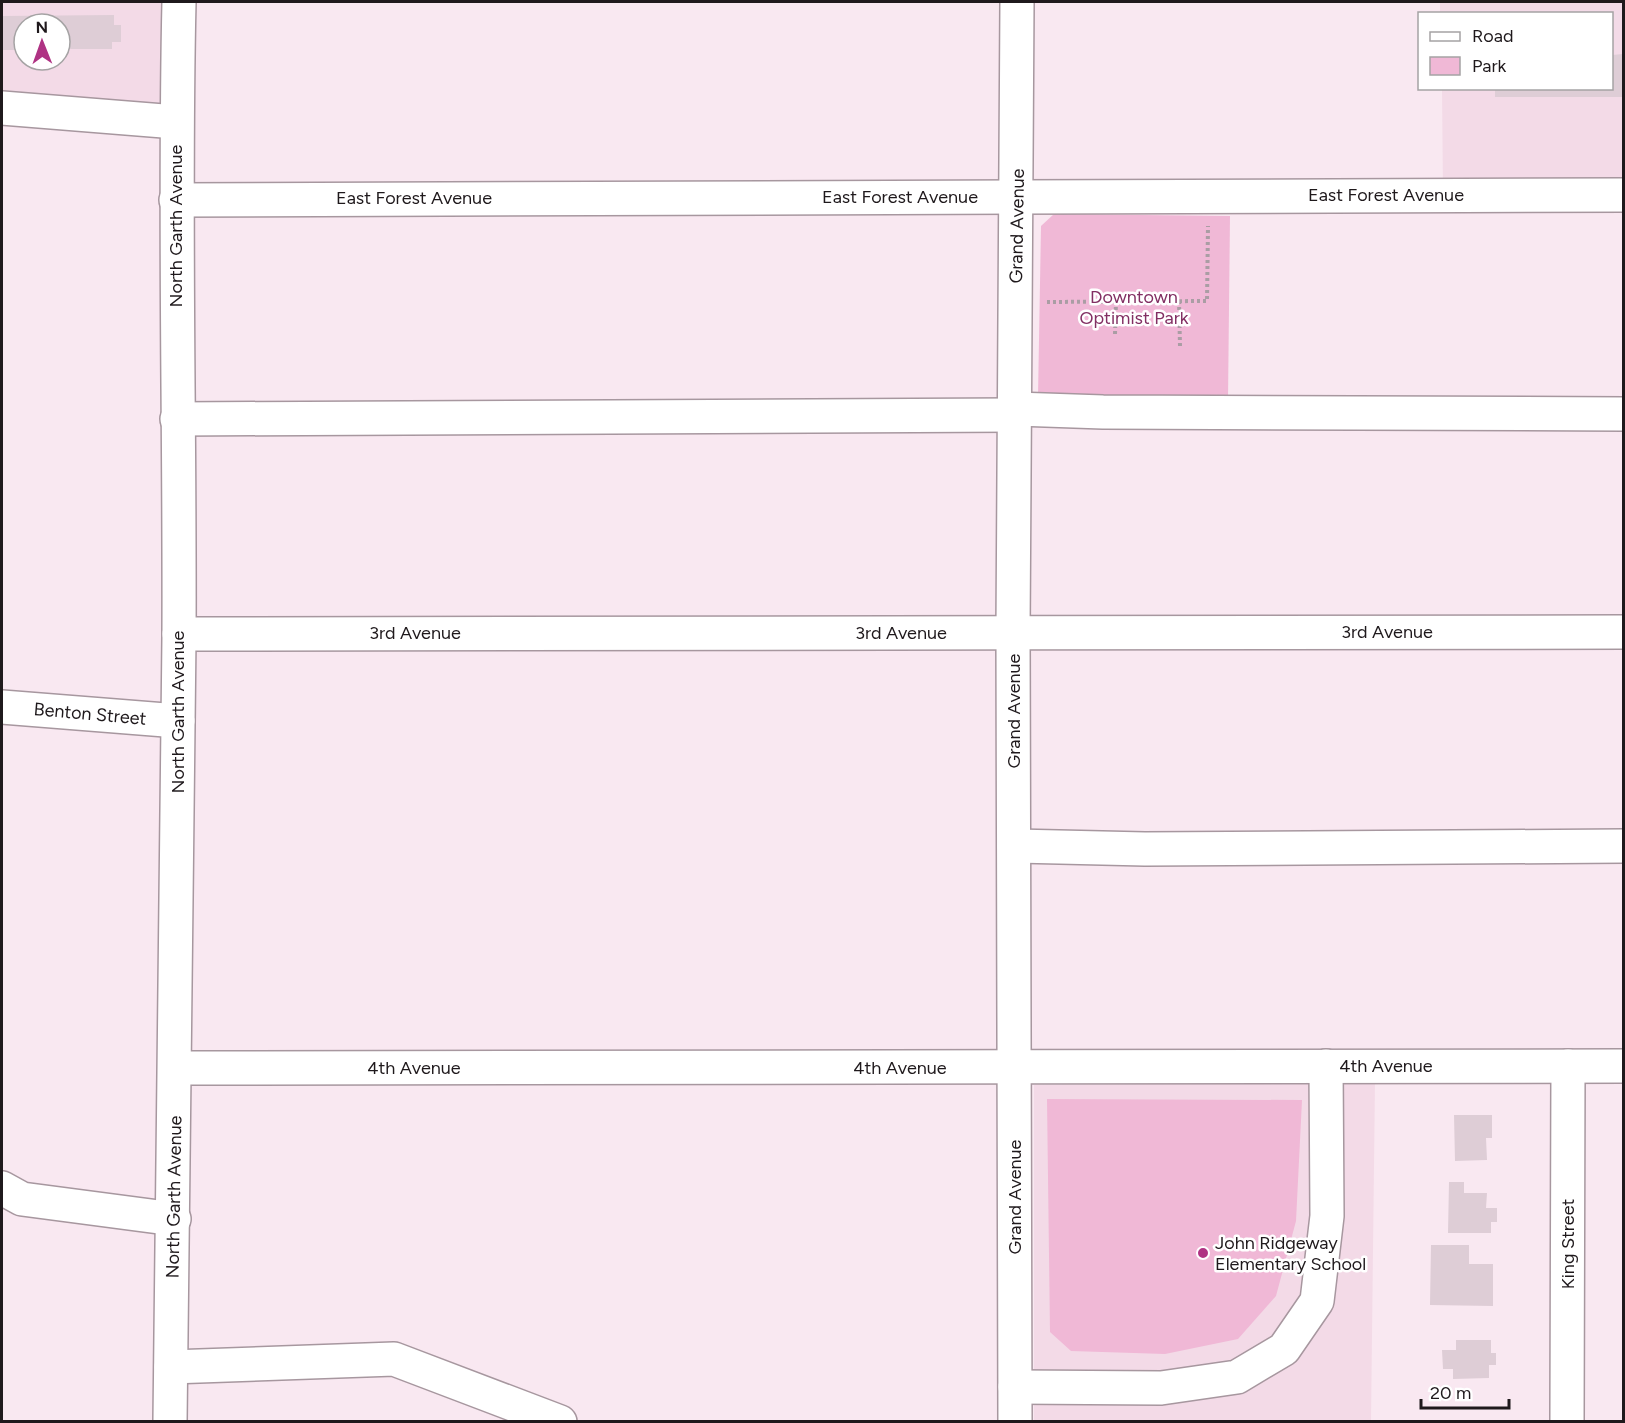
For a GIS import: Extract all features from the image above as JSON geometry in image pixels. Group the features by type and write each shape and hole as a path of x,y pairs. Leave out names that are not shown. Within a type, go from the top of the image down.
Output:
{"street":[{"name":"North Garth Avenue","path":"170,1422 176,1068 179,634 176,122 179,2"},
{"name":"Grand Avenue","path":"1015,1422 1013,632 1018,196 1017,2"},
{"path":"2,108 176,122"},
{"name":"East Forest Avenue","path":"176,200 1623,195"},
{"path":"177,419 1015,412 1623,414"},
{"name":"3rd Avenue","path":"179,634 1623,632"},
{"name":"Benton Street","path":"2,707 178,721"},
{"path":"1014,846 1145,849 1623,846"},
{"path":"1015,1387 1103,1389 1183,1385 1237,1377 1284,1349 1317,1302 1327,1216 1326,1066"},
{"name":"King Street","path":"1567,1422 1568,1066"},
{"name":"4th Avenue","path":"176,1068 1623,1066"},
{"path":"2,1188 22,1199 174,1219"},
{"path":"171,1366 394,1359 560,1422"}],"path":[{"path":"1016,303 1207,301 1209,195"},
{"path":"1115,334 1116,301"},
{"path":"1179,301 1180,346"}],"shaded area":[{"path":"2,2 180,2 180,121 2,105"},
{"path":"1440,2 1623,2 1623,193 1443,193 1442,90 1613,90 1613,12 1440,12"},
{"name":"John Ridgeway Elementary School","path":"1375,1082 1371,1421 1034,1422 1034,1085"}],"green space":[{"name":"Downtown Optimist Park","path":"1054,214 1230,216 1228,400 1038,397 1041,226"},
{"path":"1047,1099 1302,1100 1296,1221 1276,1296 1238,1339 1165,1354 1071,1351 1050,1332"}],"building":[{"path":"72,15 114,15 114,25 121,25 121,42 112,42 112,49 72,49"},
{"path":"2,16 12,16 12,50 2,50"},
{"path":"1623,54 1623,97 1495,97 1495,90 1613,90 1613,55"},
{"path":"1454,1115 1492,1115 1492,1138 1486,1138 1487,1160 1455,1161"},
{"path":"1449,1182 1464,1182 1464,1193 1487,1193 1486,1208 1497,1208 1497,1222 1491,1222 1491,1233 1448,1233"},
{"path":"1431,1245 1469,1245 1469,1264 1493,1264 1493,1306 1430,1305"},
{"path":"1456,1340 1491,1340 1491,1353 1496,1353 1496,1365 1489,1365 1489,1378 1453,1379 1453,1369 1443,1369 1442,1350 1456,1350"}],"place":[{"name":"John Ridgeway Elementary School","path":"1203,1253"}]}
